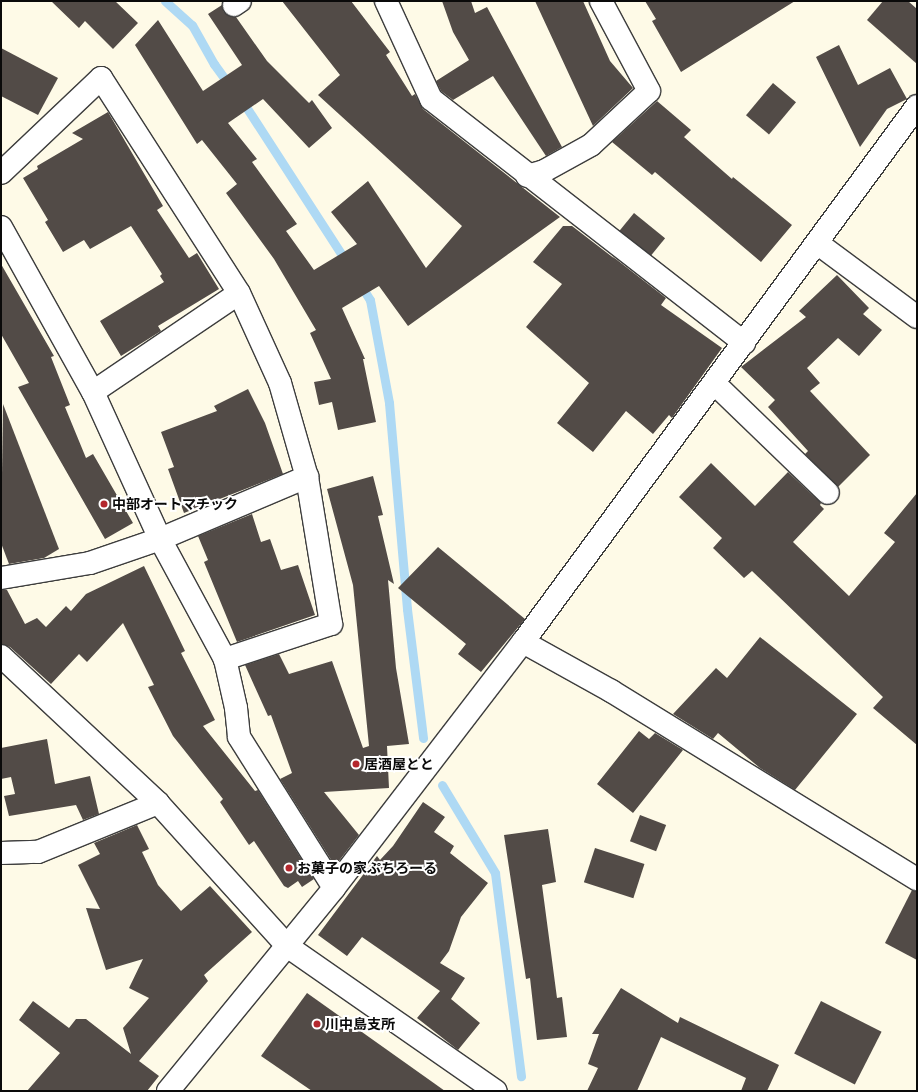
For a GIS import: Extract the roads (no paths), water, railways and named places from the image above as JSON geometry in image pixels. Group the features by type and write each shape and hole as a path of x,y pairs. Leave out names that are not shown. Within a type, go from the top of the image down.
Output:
{"street":[{"path":"386,1 431,100 744,343"},
{"path":"527,176 544,171 591,145 649,91 601,1"},
{"path":"1,173 101,78 239,292 280,383 307,477 331,624 225,659"},
{"path":"168,1091 334,888 523,642 917,106"},
{"path":"1,227 93,392 160,539 225,659 236,708 238,737 334,888"},
{"path":"817,243 917,317"},
{"path":"93,392 239,292"},
{"path":"714,383 828,493"},
{"path":"1,578 90,563 160,539 307,477"},
{"path":"523,642 611,691 917,879"},
{"path":"1,656 158,803 287,946 496,1091"},
{"path":"1,853 38,852 158,803"}],"waterway":[{"path":"165,1 192,25 214,64 230,86"},
{"path":"241,99 347,263"},
{"path":"360,284 370,300 389,403 407,609 423,738"},
{"path":"442,785 495,873 521,1076"}],"place":[{"name":"中部オートマチック","path":"104,504"},
{"name":"居酒屋とと","path":"356,764"},
{"name":"お菓子の家ぷちろーる","path":"289,868"},
{"name":"川中島支所","path":"317,1024"}]}
